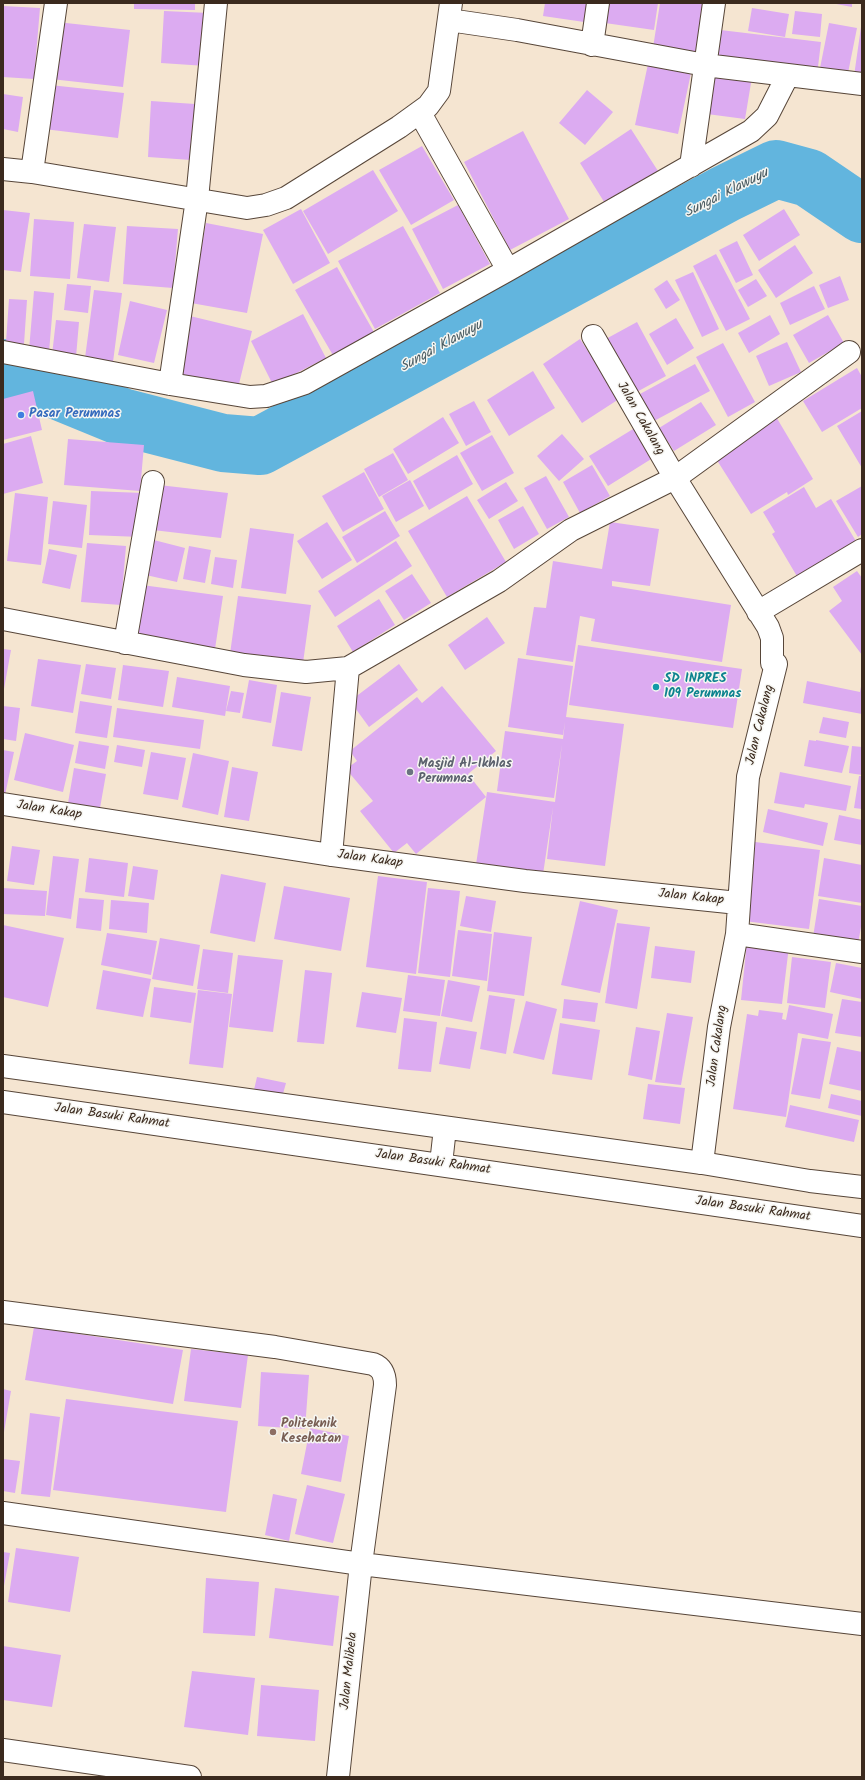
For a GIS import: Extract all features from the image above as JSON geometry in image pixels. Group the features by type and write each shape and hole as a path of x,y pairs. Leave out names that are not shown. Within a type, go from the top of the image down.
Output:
{"main road":[{"path":"32,172 56,3"},
{"path":"170,384 197,199 216,3"},
{"path":"592,45 598,3"},
{"path":"690,166 714,3"},
{"path":"3,169 32,172 247,208 266,205 286,198 420,113 428,106 439,91 450,11 517,30 592,45 705,65 862,84"},
{"path":"3,352 170,384 250,397 266,396 285,391 305,383 508,270 751,131 767,116 788,75"},
{"path":"420,113 508,270"},
{"name":"Jalan Cakalang","path":"593,336 675,478 768,627 772,638 772,663 776,664 748,777 737,934 719,1027 702,1163"},
{"path":"3,619 244,665 306,672 348,668 499,581 571,530 675,478 849,352"},
{"path":"125,643 153,482"},
{"path":"758,612 862,550"},
{"path":"331,854 348,668"},
{"name":"Jalan Kakap","path":"3,804 331,854 525,881 738,903"},
{"path":"737,934 862,952"},
{"path":"3,1066 702,1163 810,1181 862,1187"},
{"name":"Jalan Basuki Rahmat","path":"3,1102 441,1164 862,1226"},
{"path":"441,1164 445,1128"},
{"name":"Jalan Malibela","path":"3,1312 275,1348 376,1366 382,1371 385,1379 338,1777"},
{"path":"3,1513 362,1564 862,1624"},
{"path":"3,1750 190,1777"}],"building":[{"path":"134,3 195,3 195,10 134,9"},
{"path":"545,3 594,3 591,23 543,16"},
{"path":"600,3 658,3 654,30 598,22"},
{"path":"660,3 705,3 697,61 652,54"},
{"path":"831,3 852,3 852,7"},
{"path":"3,6 40,8 34,79 3,77"},
{"path":"752,8 789,14 785,37 748,31"},
{"path":"164,11 209,13 206,66 161,63"},
{"path":"795,11 822,14 820,37 792,34"},
{"path":"57,22 130,30 123,87 51,79"},
{"path":"829,23 857,28 848,73 820,68"},
{"path":"862,27 862,77 854,76"},
{"path":"712,29 821,42 817,75 708,63"},
{"path":"648,64 691,73 678,134 635,125"},
{"path":"713,71 752,77 745,119 707,114"},
{"path":"50,85 124,93 118,138 44,129"},
{"path":"587,90 613,112 585,145 559,123"},
{"path":"3,94 23,97 18,132 3,129"},
{"path":"151,101 195,104 191,160 148,157"},
{"path":"631,129 658,171 606,205 580,163"},
{"path":"523,131 569,219 510,250 464,162"},
{"path":"422,146 454,200 411,225 379,170"},
{"path":"373,170 398,211 328,254 303,211"},
{"path":"458,205 490,264 443,289 412,229"},
{"path":"301,209 330,263 293,284 263,230"},
{"path":"784,209 800,235 759,261 743,235"},
{"path":"3,210 30,213 21,272 3,270"},
{"path":"34,219 74,222 70,279 30,276"},
{"path":"206,223 263,234 247,313 191,303"},
{"path":"84,224 116,227 109,282 77,278"},
{"path":"127,226 178,229 173,288 123,284"},
{"path":"403,226 440,293 375,329 338,261"},
{"path":"737,241 753,275 736,283 719,250"},
{"path":"795,245 813,273 776,298 758,270"},
{"path":"716,254 750,319 726,331 693,266"},
{"path":"337,267 375,334 334,357 295,290"},
{"path":"693,272 719,329 702,337 675,280"},
{"path":"840,276 849,300 828,308 819,285"},
{"path":"756,279 767,296 748,307 738,290"},
{"path":"667,280 680,300 666,309 654,289"},
{"path":"67,284 91,286 88,313 64,310"},
{"path":"814,286 825,309 790,325 780,303"},
{"path":"94,290 122,293 113,362 85,358"},
{"path":"34,291 54,293 49,352 29,350"},
{"path":"9,299 27,300 24,344 6,342"},
{"path":"130,301 167,310 154,363 118,355"},
{"path":"303,314 326,358 273,385 251,341"},
{"path":"770,315 780,334 749,353 738,333"},
{"path":"828,315 844,343 809,363 793,335"},
{"path":"190,316 252,331 238,388 176,373"},
{"path":"676,318 694,348 667,365 649,334"},
{"path":"56,320 79,322 76,357 52,355"},
{"path":"637,322 666,376 633,394 604,340"},
{"path":"580,339 619,399 582,423 543,364"},
{"path":"787,342 801,372 769,386 756,356"},
{"path":"723,343 755,402 728,417 696,357"},
{"path":"695,364 710,391 654,421 640,394"},
{"path":"857,368 862,377 862,408 822,432 803,401"},
{"path":"533,371 555,408 509,436 487,400"},
{"name":"Pasar Perumnas","path":"33,391 42,430 3,440 3,399"},
{"path":"474,401 491,432 466,446 449,414"},
{"path":"701,402 716,425 674,451 659,428"},
{"path":"862,411 862,468 837,426"},
{"path":"775,415 813,479 788,495 787,492 751,514 713,454"},
{"path":"443,417 459,443 408,474 393,449"},
{"path":"638,426 656,456 608,486 589,456"},
{"path":"562,434 584,459 559,481 537,456"},
{"path":"492,435 514,473 482,491 460,453"},
{"path":"31,436 43,483 3,494 3,444"},
{"path":"68,439 144,445 140,491 64,485"},
{"path":"393,453 408,480 379,497 364,469"},
{"path":"457,455 473,484 429,510 413,481"},
{"path":"592,465 610,496 580,513 563,482"},
{"path":"364,472 384,509 343,532 322,496"},
{"path":"546,476 569,517 547,529 524,488"},
{"path":"410,480 424,506 396,522 382,496"},
{"path":"506,482 518,501 489,519 477,500"},
{"path":"159,485 228,493 221,538 153,530"},
{"path":"862,486 862,534 858,537 836,501"},
{"path":"804,487 816,508 831,499 857,543 798,578 772,534 775,532 763,512"},
{"path":"91,491 143,493 141,537 89,535"},
{"path":"15,493 48,497 41,565 7,561"},
{"path":"467,496 506,562 447,597 408,531"},
{"path":"53,501 87,505 82,548 48,544"},
{"path":"523,506 539,534 514,549 498,520"},
{"path":"385,511 400,536 357,563 342,537"},
{"path":"327,522 352,560 322,579 297,541"},
{"path":"610,522 659,529 650,586 612,581 612,586 731,605 722,662 591,641 595,619 580,616 573,662 526,655 534,607 546,608 553,561 602,569"},
{"path":"250,528 294,534 286,594 241,588"},
{"path":"146,538 185,548 177,582 137,573"},
{"path":"396,541 412,566 335,617 318,591"},
{"path":"87,543 126,546 121,605 81,602"},
{"path":"189,546 211,550 205,583 183,579"},
{"path":"49,549 77,555 70,589 42,583"},
{"path":"215,557 237,560 233,588 211,584"},
{"path":"857,571 862,578 862,655 829,611 842,601 833,587"},
{"path":"412,574 431,603 404,620 385,591"},
{"path":"142,585 223,596 215,649 134,638"},
{"path":"238,596 311,605 302,670 229,661"},
{"path":"379,599 395,625 353,652 337,626"},
{"path":"487,617 505,643 465,670 448,645"},
{"name":"SD INPRES 109 Perumnas","path":"578,645 742,669 733,728 569,705"},
{"path":"3,649 11,650 4,689 3,689"},
{"path":"518,658 573,666 566,717 624,724 605,866 547,859 553,807 542,881 475,871 487,792 555,802 562,744 554,798 497,791 505,731 563,739 565,722 563,735 508,727"},
{"path":"38,659 81,665 73,713 31,706"},
{"path":"86,664 116,668 111,699 81,694"},
{"path":"399,664 418,690 369,727 350,701"},
{"path":"123,665 169,671 163,707 118,700"},
{"path":"177,677 230,686 225,716 172,707"},
{"path":"249,680 277,685 271,723 242,718"},
{"path":"807,681 860,692 862,681 862,714 803,703"},
{"name":"Masjid Al-Ikhlas Perumnas","path":"442,686 496,751 468,774 486,797 416,854 407,843 394,853 360,811 373,801 346,769 357,761 350,751 417,697 422,703"},
{"path":"231,691 244,693 240,713 226,711"},
{"path":"281,692 311,697 302,751 272,746"},
{"path":"80,701 112,706 107,738 75,733"},
{"path":"3,706 20,708 16,741 3,739"},
{"path":"117,708 204,720 200,749 113,737"},
{"path":"823,717 849,722 846,738 819,733"},
{"path":"25,733 74,745 63,792 14,780"},
{"path":"809,740 849,746 842,773 804,766"},
{"path":"79,741 109,746 105,769 75,763"},
{"path":"117,745 145,750 142,767 114,762"},
{"path":"852,746 862,747 862,775 849,773"},
{"path":"3,750 14,752 4,800 3,800"},
{"path":"151,752 186,758 178,800 143,794"},
{"path":"193,753 229,761 218,815 182,807"},
{"path":"232,767 258,772 249,821 224,817"},
{"path":"74,768 106,774 100,808 68,803"},
{"path":"780,772 851,786 846,811 805,804 804,808 774,803"},
{"path":"859,776 862,776 862,809 854,808"},
{"path":"768,809 828,823 823,846 763,832"},
{"path":"839,815 862,820 862,845 834,840"},
{"path":"755,842 820,850 809,929 744,921"},
{"path":"12,846 40,850 34,885 7,881"},
{"path":"53,856 79,859 71,919 46,915"},
{"path":"89,858 128,863 124,897 85,892"},
{"path":"824,858 862,865 862,903 818,896"},
{"path":"133,866 158,870 154,900 128,896"},
{"path":"221,874 266,883 255,942 210,933"},
{"path":"378,876 427,882 416,974 366,967"},
{"path":"284,886 350,898 341,951 274,939"},
{"path":"3,888 47,891 45,916 3,914"},
{"path":"428,888 460,891 450,977 418,973"},
{"path":"466,896 496,901 491,932 460,926"},
{"path":"79,898 104,900 101,931 76,928"},
{"path":"819,899 862,906 862,921 858,944 813,937"},
{"path":"111,900 149,903 147,933 109,929"},
{"path":"580,901 618,910 600,993 561,985"},
{"path":"617,923 650,927 637,1009 605,1003"},
{"path":"3,925 64,938 48,1007 3,997"},
{"path":"458,930 492,934 487,981 452,976"},
{"path":"494,932 532,937 524,996 487,991"},
{"path":"107,933 157,941 151,975 101,965"},
{"path":"160,938 200,945 193,986 152,979"},
{"path":"747,942 789,946 782,1004 741,1000"},
{"path":"655,946 695,951 691,983 651,978"},
{"path":"203,949 233,953 228,993 197,989"},
{"path":"238,955 283,960 273,1032 229,1027"},
{"path":"792,957 831,962 825,1008 787,1003"},
{"path":"836,963 862,968 862,999 830,992"},
{"path":"103,970 151,979 143,1017 96,1009"},
{"path":"305,970 332,973 324,1044 297,1042"},
{"path":"408,975 445,980 440,1016 403,1011"},
{"path":"448,980 480,986 472,1022 441,1016"},
{"path":"154,987 196,993 191,1023 150,1017"},
{"path":"198,990 232,994 223,1068 189,1064"},
{"path":"362,992 402,998 396,1033 356,1027"},
{"path":"489,995 515,999 506,1054 480,1049"},
{"path":"564,999 598,1003 595,1022 562,1018"},
{"path":"842,999 862,1002 862,1037 835,1033"},
{"path":"526,1001 557,1009 544,1060 513,1053"},
{"path":"789,1005 833,1014 828,1039 798,1033 786,1117 733,1109 747,1014 758,1016 759,1010 783,1013 782,1019 786,1020"},
{"path":"667,1013 693,1017 681,1085 655,1082"},
{"path":"404,1018 437,1022 431,1072 398,1069"},
{"path":"560,1023 600,1030 592,1080 552,1074"},
{"path":"446,1027 477,1032 470,1069 439,1064"},
{"path":"636,1027 660,1031 652,1080 628,1075"},
{"path":"802,1038 831,1042 820,1099 791,1094"},
{"path":"837,1047 862,1052 862,1091 829,1084"},
{"path":"257,1077 286,1083 281,1101 253,1094"},
{"path":"648,1084 685,1088 680,1124 643,1119"},
{"path":"831,1094 862,1101 862,1116 828,1108"},
{"path":"790,1105 859,1120 854,1142 785,1127"},
{"path":"34,1327 183,1350 173,1404 25,1380"},
{"path":"191,1349 248,1355 241,1408 184,1401"},
{"path":"261,1372 309,1375 305,1429 258,1426"},
{"path":"3,1389 11,1391 4,1432 3,1432"},
{"path":"66,1399 238,1421 226,1512 53,1490"},
{"path":"30,1413 60,1417 50,1497 21,1494"},
{"path":"310,1428 349,1436 341,1482 301,1474"},
{"path":"3,1459 20,1461 15,1493 3,1491"},
{"path":"307,1485 345,1494 333,1543 295,1534"},
{"path":"273,1494 297,1499 289,1541 265,1535"},
{"path":"16,1548 79,1557 70,1612 8,1602"},
{"path":"3,1552 10,1553 4,1586 3,1586"},
{"path":"206,1578 259,1582 255,1636 203,1633"},
{"path":"275,1588 339,1596 333,1646 269,1638"},
{"path":"3,1646 61,1655 52,1707 3,1700"},
{"path":"192,1671 255,1678 248,1735 184,1727"},
{"path":"261,1685 319,1690 315,1741 257,1736"}],"waterway":[{"name":"Sungai Klawuyu","path":"3,368 122,417 223,443 260,446 725,194 776,169 809,178 862,214"}],"place":[{"name":"Pasar Perumnas","path":"21,415"},
{"name":"SD INPRES 109 Perumnas","path":"656,687"},
{"name":"Masjid Al-Ikhlas Perumnas","path":"410,772"},
{"name":"Politeknik Kesehatan","path":"273,1432"}]}
